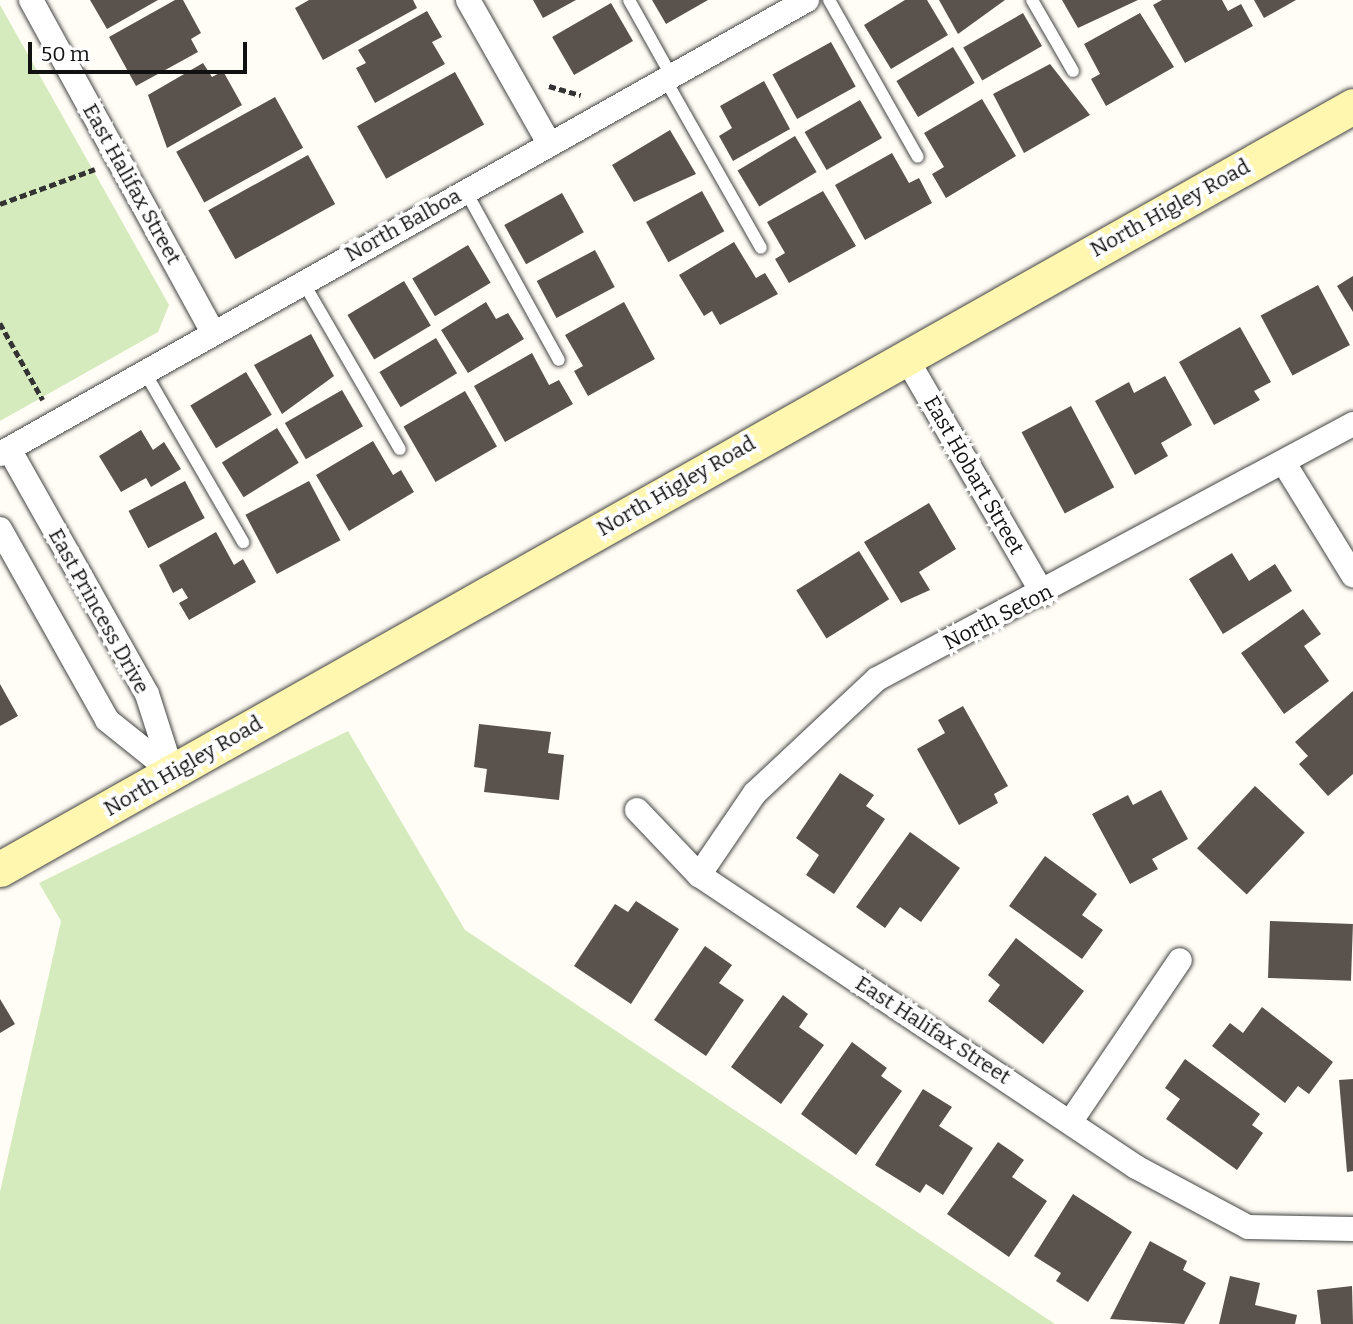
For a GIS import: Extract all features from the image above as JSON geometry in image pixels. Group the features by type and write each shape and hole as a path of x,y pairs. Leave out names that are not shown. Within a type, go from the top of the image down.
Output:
{"main road":[{"name":"North Higley Road","path":"0,869 905,356 1353,106"}],"street":[{"name":"East Halifax Street","path":"31,0 213,332"},
{"path":"468,0 548,143"},
{"name":"North Balboa","path":"4,452 548,143 807,0"},
{"name":"East Hobart Street","path":"905,356 1043,594"},
{"name":"North Seton","path":"699,876 755,793 877,679 1043,594 1353,424"},
{"name":"East Princess Drive","path":"4,452 147,694 172,772"},
{"path":"1284,463 1353,575"},
{"path":"0,529 107,720 172,772"},
{"name":"East Halifax Street","path":"637,810 699,876 1071,1121 1136,1167 1248,1227 1353,1229"},
{"path":"1071,1121 1180,960"}],"lane":[{"path":"629,0 761,248"},
{"path":"829,0 918,157"},
{"path":"1032,0 1073,71"},
{"path":"465,190 559,360"},
{"path":"302,282 400,449"},
{"path":"144,371 243,542"}],"path":[{"path":"544,76 564,94 596,90"},
{"path":"0,204 96,169"},
{"path":"0,323 43,401"}],"green space":[{"path":"0,5 169,305 158,332 0,421"},
{"path":"348,731 465,930 1055,1324 0,1324 0,1192 61,921 39,883"}],"building":[{"path":"90,0 158,0 107,29"},
{"path":"175,0 183,0 201,33 191,39 198,52 136,86 109,37"},
{"path":"309,0 413,0 417,8 323,60 295,8"},
{"path":"533,0 576,0 543,18"},
{"path":"652,0 708,0 666,24"},
{"path":"905,0 927,0 948,35 891,69 864,25"},
{"path":"939,0 1005,0 958,34"},
{"path":"1062,0 1138,0 1078,28"},
{"path":"1162,0 1222,0 1228,11 1241,4 1253,26 1185,63 1153,5"},
{"path":"1254,0 1296,0 1264,18"},
{"path":"611,3 633,41 574,75 552,37"},
{"path":"427,11 442,37 432,42 445,64 375,103 356,68 366,63 358,50"},
{"path":"1023,13 1042,46 982,80 963,48"},
{"path":"1140,13 1174,67 1106,106 1091,79 1100,74 1084,44"},
{"path":"831,42 856,87 797,119 772,74"},
{"path":"953,47 975,83 918,117 896,81"},
{"path":"203,63 212,77 223,71 242,105 167,148 148,95"},
{"path":"1050,64 1090,115 1024,153 993,94"},
{"path":"455,72 484,124 386,179 357,126"},
{"path":"764,81 790,129 733,161 719,136 732,128 720,106"},
{"path":"275,97 303,148 204,203 176,152"},
{"path":"982,99 1016,156 946,198 932,174 944,167 924,133"},
{"path":"860,100 882,138 827,170 805,132"},
{"path":"670,130 696,174 634,202 612,165"},
{"path":"795,136 817,172 759,207 738,171"},
{"path":"892,153 909,183 919,178 932,203 865,240 835,185"},
{"path":"308,155 335,204 235,259 208,210"},
{"path":"702,191 724,231 668,262 646,222"},
{"path":"823,191 856,246 789,283 775,259 785,253 767,222"},
{"path":"562,193 584,232 526,264 504,225"},
{"path":"734,242 756,278 765,273 778,294 720,325 712,311 704,316 679,275"},
{"path":"468,245 491,283 435,316 412,278"},
{"path":"595,250 615,287 556,318 537,281"},
{"path":"1353,276 1353,312 1337,286"},
{"path":"404,281 431,326 374,360 347,315"},
{"path":"1318,285 1350,345 1293,376 1261,316"},
{"path":"486,302 496,319 508,313 524,339 468,373 441,330"},
{"path":"624,302 655,359 588,396 574,371 583,366 565,335"},
{"path":"1240,327 1271,382 1254,391 1260,400 1214,425 1179,362"},
{"path":"311,334 334,376 282,414 254,365"},
{"path":"436,338 457,373 401,407 379,372"},
{"path":"532,353 549,385 559,380 573,404 505,442 474,386"},
{"path":"246,372 272,415 216,448 190,405"},
{"path":"1165,376 1192,425 1161,443 1168,456 1135,475 1095,401 1129,382 1134,393"},
{"path":"342,390 363,426 306,459 285,423"},
{"path":"465,391 497,446 436,482 404,426"},
{"path":"1071,406 1114,487 1065,514 1022,432"},
{"path":"277,428 299,463 244,497 222,462"},
{"path":"141,430 153,450 164,442 181,469 151,487 146,478 121,492 99,456"},
{"path":"373,441 393,475 401,470 414,492 349,531 316,475"},
{"path":"185,481 205,518 148,548 128,511"},
{"path":"309,481 340,540 277,574 245,515"},
{"path":"929,503 956,549 919,572 930,590 901,603 864,542"},
{"path":"216,532 234,565 243,559 256,582 189,620 179,603 188,598 182,588 173,593 159,565"},
{"path":"859,551 889,599 826,639 796,590"},
{"path":"1232,553 1249,581 1275,564 1292,591 1223,634 1189,579"},
{"path":"1303,609 1321,634 1304,646 1329,681 1284,714 1241,653"},
{"path":"0,684 18,716 0,726"},
{"path":"1353,691 1353,774 1328,796 1299,764 1308,756 1295,742"},
{"path":"963,706 1008,786 994,794 998,803 959,825 917,749 945,733 938,720"},
{"path":"479,724 551,732 548,753 564,755 559,800 484,792 487,769 474,767"},
{"path":"840,773 874,795 866,806 885,819 834,894 806,875 819,855 796,838"},
{"path":"1255,786 1305,832 1247,895 1197,848"},
{"path":"1161,790 1188,839 1152,859 1158,869 1130,884 1092,814 1128,795 1133,805"},
{"path":"910,832 960,868 921,922 900,907 885,928 856,907"},
{"path":"1045,856 1097,894 1082,915 1103,930 1082,959 1009,906"},
{"path":"636,901 679,929 631,1004 574,966 615,904 628,912"},
{"path":"1270,921 1353,924 1351,981 1268,978"},
{"path":"1016,938 1084,991 1043,1044 988,1001 1000,985 988,975"},
{"path":"705,946 732,965 719,983 744,1000 706,1056 654,1020"},
{"path":"783,995 808,1014 799,1027 824,1045 781,1104 731,1067"},
{"path":"0,999 15,1024 0,1033"},
{"path":"1262,1007 1333,1062 1309,1094 1298,1086 1285,1103 1212,1046 1230,1023 1243,1033"},
{"path":"852,1042 887,1068 881,1076 902,1091 856,1155 801,1114"},
{"path":"1185,1059 1260,1114 1252,1125 1263,1133 1237,1170 1166,1119 1180,1099 1165,1088"},
{"path":"1353,1079 1353,1171 1347,1172 1339,1080"},
{"path":"923,1089 952,1107 939,1126 973,1148 943,1195 926,1184 920,1193 875,1165"},
{"path":"998,1142 1024,1160 1012,1177 1047,1201 1009,1257 947,1214"},
{"path":"1073,1194 1132,1232 1088,1302 1056,1281 1061,1273 1034,1256"},
{"path":"1150,1241 1187,1261 1183,1270 1206,1283 1184,1324 1110,1319"},
{"path":"1230,1276 1260,1283 1255,1305 1297,1315 1295,1324 1219,1324"},
{"path":"1352,1286 1353,1324 1321,1324 1317,1290"}]}
